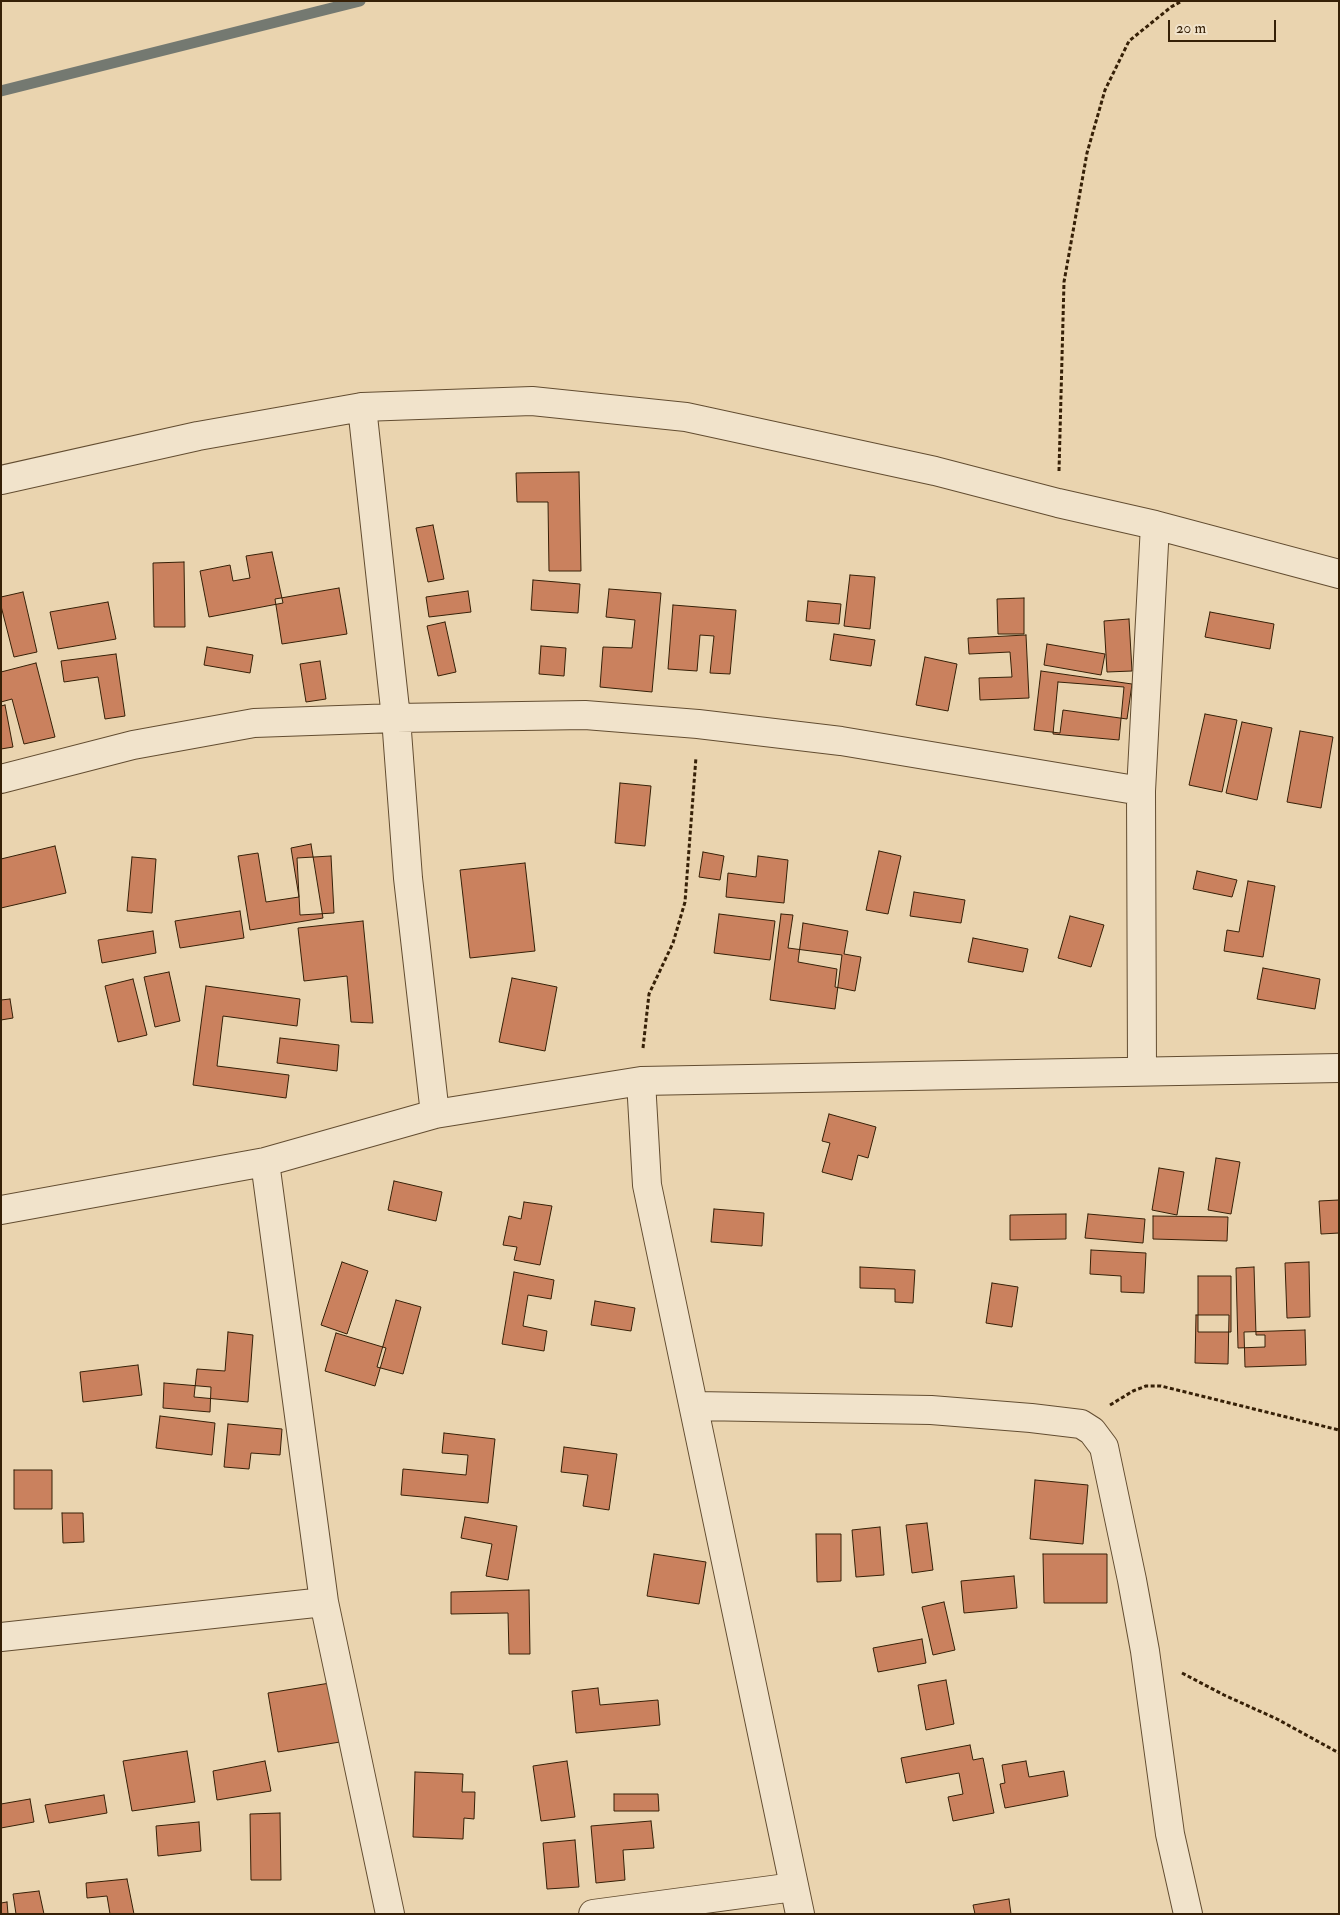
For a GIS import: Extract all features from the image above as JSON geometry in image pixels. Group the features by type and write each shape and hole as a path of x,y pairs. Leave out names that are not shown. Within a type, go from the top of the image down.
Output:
{"street":[{"path":"1,480 198,436 362,408 532,401 686,417 935,471 1156,525 1339,574"},
{"path":"362,408 396,718 408,878 435,1114"},
{"path":"1142,1071 1141,791 1156,525"},
{"path":"1,779 133,745 254,723 396,718 585,715 698,724 841,741 1141,791"},
{"path":"1,1210 265,1162 435,1114 641,1081 1339,1068"},
{"path":"641,1081 647,1185 800,1914"},
{"path":"265,1162 324,1602 390,1914"},
{"path":"694,1406 931,1410 1081,1424 1092,1431 1104,1447 1132,1580 1145,1651 1170,1834 1188,1914"},
{"path":"1,1637 324,1602"},
{"path":"593,1914 794,1887"}],"path":[{"path":"1058,502 1064,282 1087,153 1105,90 1129,41 1171,7 1182,1"},
{"path":"641,1081 649,994 673,943 685,902 698,724"},
{"path":"1081,1424 1133,1390 1146,1386 1161,1386 1339,1430"},
{"path":"1145,1651 1209,1688 1277,1719 1339,1753"}],"building":[{"path":"579,472 581,571 549,571 548,502 517,502 516,473"},
{"path":"433,525 444,579 428,582 416,528"},
{"path":"272,552 283,603 209,617 200,571 230,565 233,581 250,578 246,556"},
{"path":"184,562 185,627 154,627 153,563"},
{"path":"850,575 875,577 870,629 844,626"},
{"path":"533,580 580,584 578,613 531,610"},
{"path":"339,588 347,634 282,644 275,599"},
{"path":"609,589 661,593 652,692 600,687 603,647 632,648 635,620 606,617"},
{"path":"468,591 471,612 429,617 426,597"},
{"path":"23,592 37,652 14,657 1,606 1,597"},
{"path":"1024,598 1024,634 998,634 997,599"},
{"path":"808,601 841,604 839,624 806,621"},
{"path":"108,602 116,639 58,649 50,612"},
{"path":"673,605 736,610 730,674 710,673 714,636 700,635 697,671 668,669"},
{"path":"1210,612 1274,624 1270,649 1205,637"},
{"path":"1129,619 1132,671 1107,672 1104,621"},
{"path":"445,622 456,672 438,676 427,626"},
{"path":"834,634 875,640 871,666 830,660"},
{"path":"1026,635 1029,698 980,700 979,678 1012,677 1010,652 969,654 968,638"},
{"path":"1047,644 1105,654 1101,675 1044,665"},
{"path":"541,646 566,648 564,676 539,674"},
{"path":"207,647 253,655 250,673 204,665"},
{"path":"116,654 125,716 105,719 98,677 64,682 61,661"},
{"path":"925,657 957,664 948,711 916,705"},
{"path":"320,661 326,699 306,702 300,664"},
{"path":"36,663 55,737 24,744 12,699 1,702 1,672"},
{"path":"1041,671 1132,684 1127,719 1063,710 1060,733 1034,730"},
{"path":"1058,682 1124,687 1119,740 1053,734"},
{"path":"5,705 13,747 1,749 1,706"},
{"path":"1205,714 1237,720 1222,792 1189,785"},
{"path":"1242,722 1272,728 1257,800 1226,793"},
{"path":"1300,731 1333,737 1321,808 1287,802"},
{"path":"620,783 651,786 645,846 615,843"},
{"path":"311,844 323,918 250,930 238,856 258,853 266,902 299,897 291,848"},
{"path":"55,846 66,893 1,908 1,859"},
{"path":"879,851 901,856 888,914 866,910"},
{"path":"703,852 724,856 720,880 699,877"},
{"path":"331,856 334,913 300,915 297,858"},
{"path":"758,856 788,860 784,903 726,897 728,873 756,877"},
{"path":"132,857 156,859 152,913 127,911"},
{"path":"525,863 535,951 470,958 460,870"},
{"path":"1197,871 1237,880 1232,897 1193,889"},
{"path":"1248,881 1275,886 1263,957 1224,951 1227,930 1239,932"},
{"path":"914,892 965,900 961,923 910,916"},
{"path":"240,911 244,938 180,948 175,921"},
{"path":"719,914 775,921 770,960 714,953"},
{"path":"781,914 793,915 788,948 842,955 835,1009 770,1000"},
{"path":"1070,916 1104,925 1091,967 1058,958"},
{"path":"363,921 373,1023 351,1022 347,976 304,981 298,928"},
{"path":"803,923 848,931 844,954 861,957 855,991 835,987 837,969 798,962"},
{"path":"153,931 156,953 102,963 98,940"},
{"path":"973,938 1028,949 1023,972 968,962"},
{"path":"1263,968 1320,979 1315,1009 1257,999"},
{"path":"169,972 180,1021 155,1027 144,977"},
{"path":"512,978 557,987 545,1051 499,1042"},
{"path":"133,979 147,1035 118,1042 105,986"},
{"path":"206,986 300,999 297,1026 223,1016 217,1066 289,1075 286,1098 193,1085"},
{"path":"10,999 13,1018 1,1020 1,1000"},
{"path":"280,1038 339,1045 337,1071 277,1063"},
{"path":"829,1114 876,1127 868,1158 858,1155 852,1180 822,1172 830,1143 822,1141"},
{"path":"1216,1158 1240,1162 1231,1214 1208,1210"},
{"path":"1159,1168 1184,1172 1177,1215 1152,1210"},
{"path":"394,1181 442,1192 436,1221 388,1210"},
{"path":"1339,1200 1339,1233 1321,1234 1319,1201"},
{"path":"524,1202 552,1206 540,1265 514,1260 517,1247 503,1245 509,1216 521,1219"},
{"path":"714,1209 764,1213 762,1246 711,1242"},
{"path":"1066,1214 1066,1239 1010,1240 1010,1215"},
{"path":"1088,1214 1145,1219 1143,1243 1085,1238"},
{"path":"1153,1216 1228,1217 1227,1241 1153,1239"},
{"path":"1091,1250 1146,1253 1144,1293 1121,1292 1121,1276 1090,1274"},
{"path":"342,1262 368,1271 347,1334 321,1325"},
{"path":"1309,1262 1310,1317 1287,1318 1285,1263"},
{"path":"860,1267 915,1270 913,1303 895,1302 895,1289 860,1288"},
{"path":"1254,1267 1256,1335 1265,1335 1265,1347 1238,1348 1236,1268"},
{"path":"514,1272 554,1280 551,1299 528,1295 523,1326 547,1331 544,1351 502,1344"},
{"path":"1198,1276 1231,1276 1231,1332 1198,1332"},
{"path":"992,1283 1018,1287 1012,1327 986,1323"},
{"path":"396,1300 421,1307 403,1374 377,1367"},
{"path":"595,1301 635,1308 631,1331 591,1325"},
{"path":"1196,1315 1229,1315 1228,1364 1195,1363"},
{"path":"1305,1330 1306,1365 1245,1367 1244,1332"},
{"path":"228,1332 253,1335 248,1402 194,1397 197,1369 225,1371"},
{"path":"336,1333 386,1348 375,1386 325,1371"},
{"path":"138,1365 142,1395 83,1402 80,1372"},
{"path":"164,1383 211,1387 210,1412 163,1408"},
{"path":"160,1416 215,1423 212,1455 156,1448"},
{"path":"228,1424 282,1429 280,1455 251,1453 249,1469 224,1467"},
{"path":"444,1433 495,1439 488,1503 401,1495 403,1469 466,1475 468,1455 442,1453"},
{"path":"564,1447 617,1454 609,1510 583,1506 588,1475 561,1472"},
{"path":"14,1470 52,1470 52,1509 14,1509"},
{"path":"1035,1480 1088,1485 1083,1544 1030,1539"},
{"path":"62,1513 83,1513 84,1542 63,1543"},
{"path":"465,1517 517,1526 508,1580 486,1576 492,1544 461,1538"},
{"path":"927,1523 933,1570 912,1573 906,1525"},
{"path":"880,1527 884,1575 856,1577 852,1530"},
{"path":"816,1534 841,1534 841,1581 817,1582"},
{"path":"654,1554 706,1562 699,1604 647,1596"},
{"path":"1043,1554 1107,1554 1107,1603 1044,1603"},
{"path":"1014,1576 1017,1608 964,1613 961,1581"},
{"path":"529,1590 530,1654 509,1654 508,1613 451,1614 451,1592"},
{"path":"944,1602 955,1650 933,1655 922,1607"},
{"path":"922,1639 926,1663 878,1672 873,1648"},
{"path":"946,1680 954,1724 926,1730 918,1685"},
{"path":"330,1683 340,1742 278,1752 268,1693"},
{"path":"598,1688 600,1705 658,1700 660,1725 576,1733 572,1691"},
{"path":"970,1745 973,1760 983,1758 994,1813 953,1821 948,1797 963,1794 959,1773 906,1783 901,1758"},
{"path":"187,1751 195,1802 132,1811 123,1761"},
{"path":"265,1761 271,1791 217,1800 213,1771"},
{"path":"567,1761 575,1817 541,1821 533,1766"},
{"path":"1026,1761 1029,1777 1064,1771 1068,1796 1005,1808 1000,1784 1005,1783 1002,1765"},
{"path":"415,1772 463,1774 462,1792 475,1792 474,1819 464,1818 463,1839 413,1837"},
{"path":"614,1794 658,1794 659,1811 614,1811"},
{"path":"104,1795 107,1813 49,1823 45,1805"},
{"path":"30,1799 34,1822 1,1828 1,1804"},
{"path":"280,1813 281,1880 251,1880 250,1814"},
{"path":"651,1821 654,1848 623,1850 625,1880 596,1883 591,1826"},
{"path":"199,1822 201,1851 158,1856 156,1826"},
{"path":"575,1840 579,1887 547,1889 543,1843"},
{"path":"127,1879 134,1914 110,1914 107,1896 87,1898 86,1883"},
{"path":"39,1891 44,1914 16,1914 13,1894"},
{"path":"1009,1899 1011,1914 975,1914 973,1905"},
{"path":"7,1902 8,1914 1,1914 1,1903"}],"waterway":[{"path":"1,91 360,1"}]}
